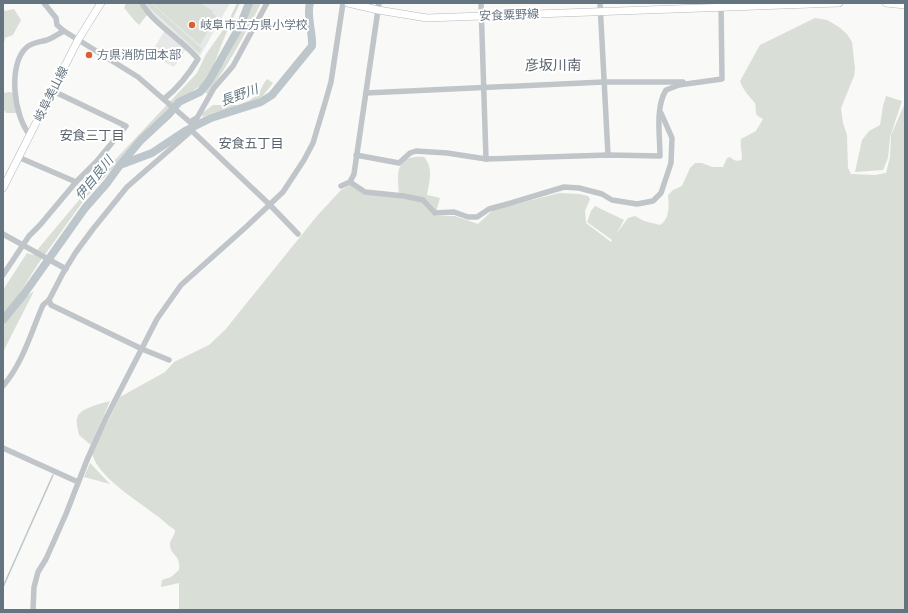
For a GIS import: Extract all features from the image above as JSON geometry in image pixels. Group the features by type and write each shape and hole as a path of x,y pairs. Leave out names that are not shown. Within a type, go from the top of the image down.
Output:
{"main road":[{"name":"岐阜美山線","path":"3,188 78,40 102,3"},
{"name":"安食粟野線","path":"348,3 379,6 427,18 600,12 721,5 839,3"},
{"path":"886,3 905,5"}],"street":[{"path":"44,3 56,18 57,25 64,31 138,77 165,100 298,234"},
{"path":"142,3 147,12 190,49 198,59 192,71 165,100"},
{"path":"3,386 12,375 19,362 43,305 49,300 63,267 128,187 154,162 183,139 190,124 197,118 214,88 233,66 267,3"},
{"path":"33,610 34,587 38,572 49,552 115,399 157,319 181,285 246,228 283,192 304,160 317,130 331,82 343,3"},
{"path":"481,3 485,88 486,159"},
{"path":"600,3 608,155"},
{"path":"356,155 399,163 410,153 416,151 447,153 486,159 608,155 660,156 660,111 663,95 666,90 679,85 722,79 721,5"},
{"path":"341,186 350,182 354,174 379,6"},
{"path":"30,135 22,124 18,108 14,82 17,65 22,53 33,43 48,40 64,31"},
{"path":"366,93 604,82 706,82"},
{"path":"3,275 29,236 76,182 96,162 126,126 53,91"},
{"path":"350,182 365,192 404,196 422,200 435,213 454,212 468,217 477,217 489,209 564,187 579,188 602,194 612,200 636,204 653,201 661,194 671,163 672,138 660,111"},
{"path":"18,157 76,182"},
{"path":"3,234 63,267"},
{"path":"49,300 51,305 142,349 169,360"},
{"path":"3,448 79,481"}],"shaded area":[{"path":"126,3 140,3 147,15 139,25 124,8"},
{"name":"岐阜市立方県小学校","path":"146,3 230,3 200,56 148,9"},
{"path":"147,3 151,3 202,49 199,53 148,6"},
{"path":"152,3 200,3 213,11 212,13 216,16 200,45"},
{"path":"237,3 240,3 208,78 198,88 175,104 130,149 84,200 36,267 3,318 3,290 27,253 33,255 95,181 197,73 206,54 226,26"},
{"path":"251,3 261,3 208,94 204,92 226,60 238,37"},
{"path":"3,7 5,11 14,9 21,20 13,35 5,38 3,49"},
{"path":"815,18 827,20 839,27 847,34 852,42 855,69 854,76 841,108 843,123 847,135 848,168 851,174 875,175 886,173 890,157 891,135 905,103 905,610 179,610 179,583 161,587 162,580 171,577 179,570 179,561 171,550 170,546 175,530 127,494 109,478 95,462 92,453 120,397 165,372 174,362 209,345 225,330 317,216 341,190 350,185 376,193 399,197 398,174 402,163 407,159 414,157 424,157 430,170 427,195 440,198 435,216 455,216 478,224 493,210 559,193 588,196 590,199 585,211 586,223 611,242 612,240 587,222 591,211 595,206 624,220 616,234 628,218 635,216 644,221 660,225 667,216 669,207 668,195 673,190 682,186 690,168 695,163 702,163 712,167 723,167 727,158 730,157 737,161 742,159 741,139 756,131 763,119 756,113 755,103 744,90 740,81 760,45"},
{"name":"岐阜市立方県小学校","path":"165,30 186,49 174,67 150,55"},
{"path":"267,79 273,83 262,97 245,106 212,113 203,117 201,114 213,105 238,105 248,101 258,95"},
{"path":"3,93 13,93 17,113 6,113 3,110"},
{"path":"886,96 902,101 890,137 888,158 883,170 855,172 862,140 869,131 880,125"},
{"path":"34,291 3,352 3,330 7,319 20,303"},
{"path":"110,401 91,445 79,435 77,418 80,413 88,408"},
{"path":"90,463 110,484 84,477"}],"waterway":[{"name":"伊自良川","path":"3,320 24,294 85,208 141,140 169,114 179,102 200,92 209,81 240,26 249,3"},
{"name":"長野川","path":"120,165 152,153 185,131 211,118 261,102 272,95 312,46 312,35 309,19 310,3"},
{"path":"3,587 53,475"}],"place":[{"name":"岐阜市立方県小学校","path":"192,25"},
{"name":"方県消防団本部","path":"89,55"}],"district":[{"name":"彦坂川南","path":"553,65"},
{"name":"安食三丁目","path":"92,135"},
{"name":"安食五丁目","path":"251,143"}]}
